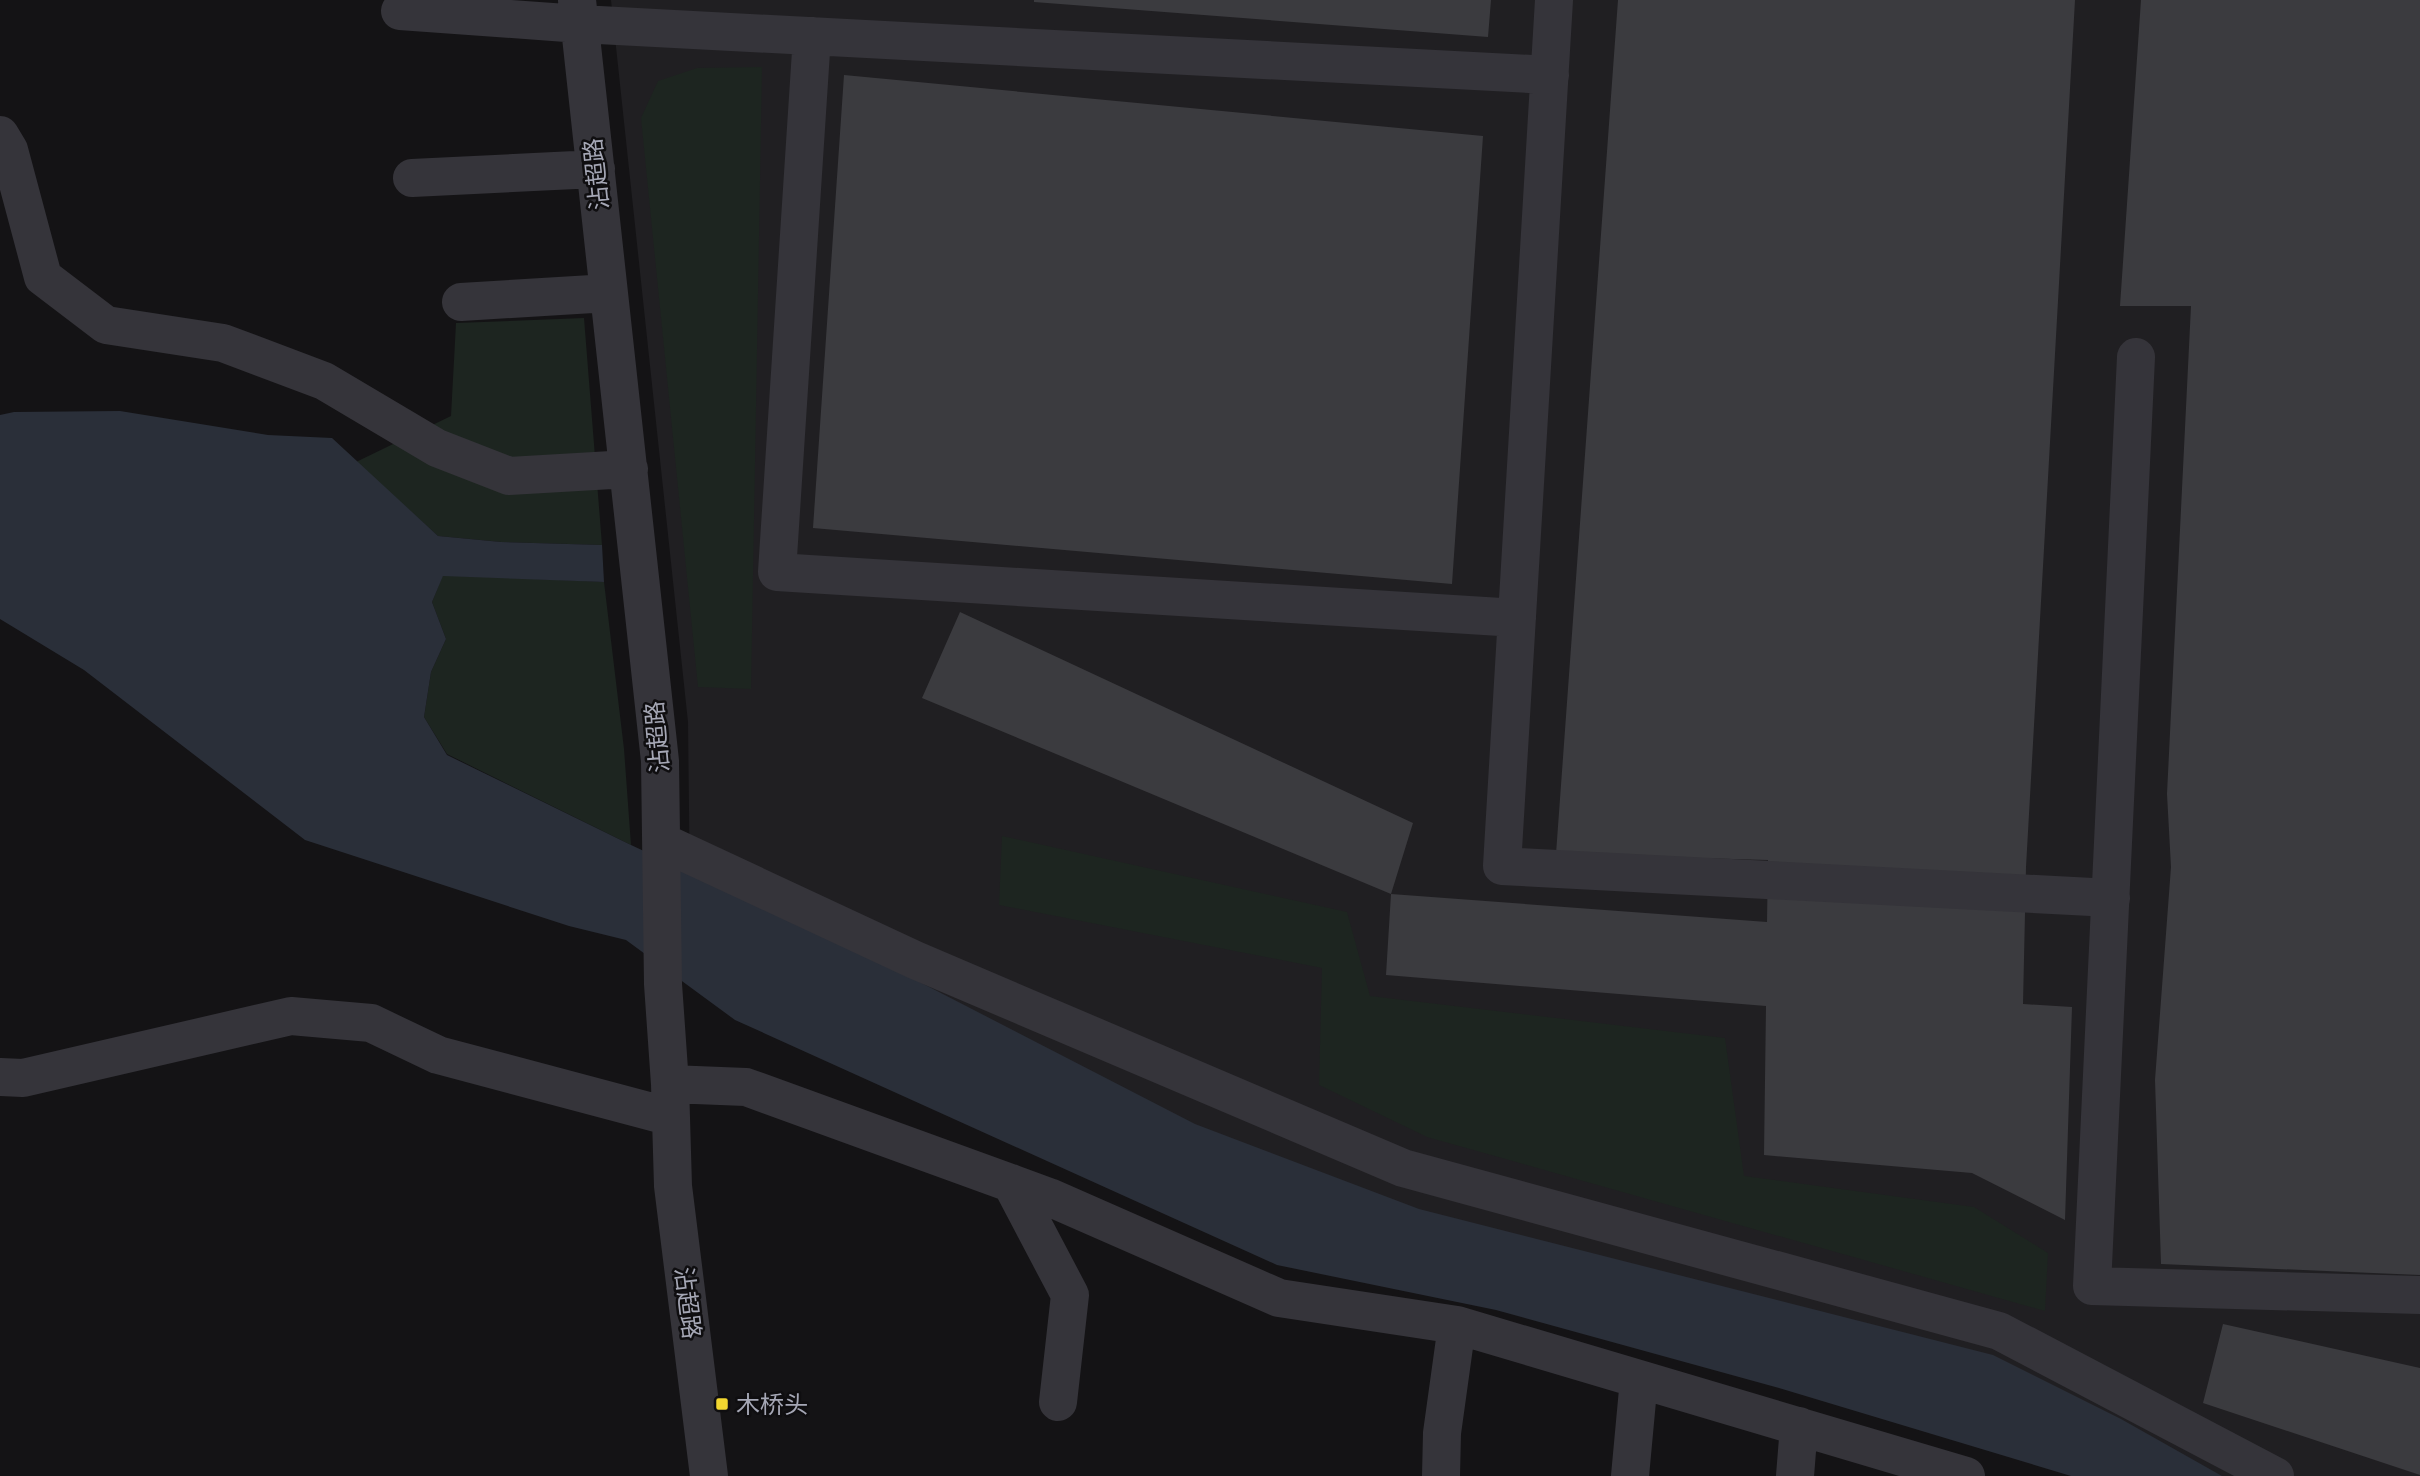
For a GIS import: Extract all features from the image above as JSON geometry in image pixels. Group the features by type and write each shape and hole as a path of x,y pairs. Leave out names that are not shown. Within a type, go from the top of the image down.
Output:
{"street":[{"path":"1554,0 1502,866 2111,898"},
{"path":"400,11 579,12 813,36 1550,75"},
{"name":"沾超路","path":"579,12 660,761 663,984 671,1100 673,1186 709,1476"},
{"path":"813,36 777,572 1517,618"},
{"path":"0,135 9,150 43,277 106,325 223,343 324,381 438,448 509,476 629,469"},
{"path":"412,178 596,169"},
{"path":"461,302 609,293"},
{"path":"2136,357 2092,1286 2420,1295"},
{"path":"663,850 1403,1168 1999,1331 2275,1476"},
{"path":"0,1077 23,1078 292,1016 371,1023 438,1055 671,1100 746,1087 1049,1197 1279,1298 1457,1325 1798,1426 1910,1468 1966,1476"},
{"path":"1012,1183 1070,1296 1058,1402"},
{"path":"1441,1476 1442,1433 1457,1325"},
{"path":"1630,1476 1639,1379"},
{"path":"1795,1476 1798,1426"}],"shaded area":[{"path":"611,0 2420,0 2420,1476 2200,1476 1306,1202 690,898 688,722"},
{"path":"762,67 751,689 698,687 641,118 658,81 697,68"},
{"path":"584,318 602,545 501,542 438,536 356,462 451,416 456,323"},
{"path":"120,411 268,435 332,438 438,536 501,542 602,545 604,582 443,576 432,602 446,639 431,672 424,717 447,755 873,958 1195,1124 1419,1209 1993,1355 2121,1419 2222,1476 2071,1476 1779,1388 1496,1310 1277,1265 735,1020 626,940 569,926 305,840 84,670 0,619 0,415 14,412"},
{"path":"443,575 604,582 624,749 631,845 447,754 424,717 431,672 446,639 432,602"},
{"path":"1002,836 1347,912 1370,996 1725,1038 1744,1176 1974,1207 2048,1253 2045,1311 1427,1137 1319,1085 1322,968 999,905"}],"building":[{"path":"1034,0 1491,0 1488,37"},
{"path":"1618,0 2075,0 2026,867 2023,1004 2072,1007 2065,1220 1972,1173 1764,1155 1766,1006 1386,975 1391,894 1767,922 1768,860 1556,854"},
{"path":"2141,0 2420,0 2420,1275 2161,1264 2155,1080 2171,867 2167,794 2191,306 2120,306"},
{"path":"844,75 1483,136 1452,584 813,528"},
{"path":"960,612 1413,823 1391,894 922,698"},
{"path":"2223,1324 2420,1368 2420,1475 2203,1403"}],"place":[{"name":"木桥头","path":"722,1404"}]}
